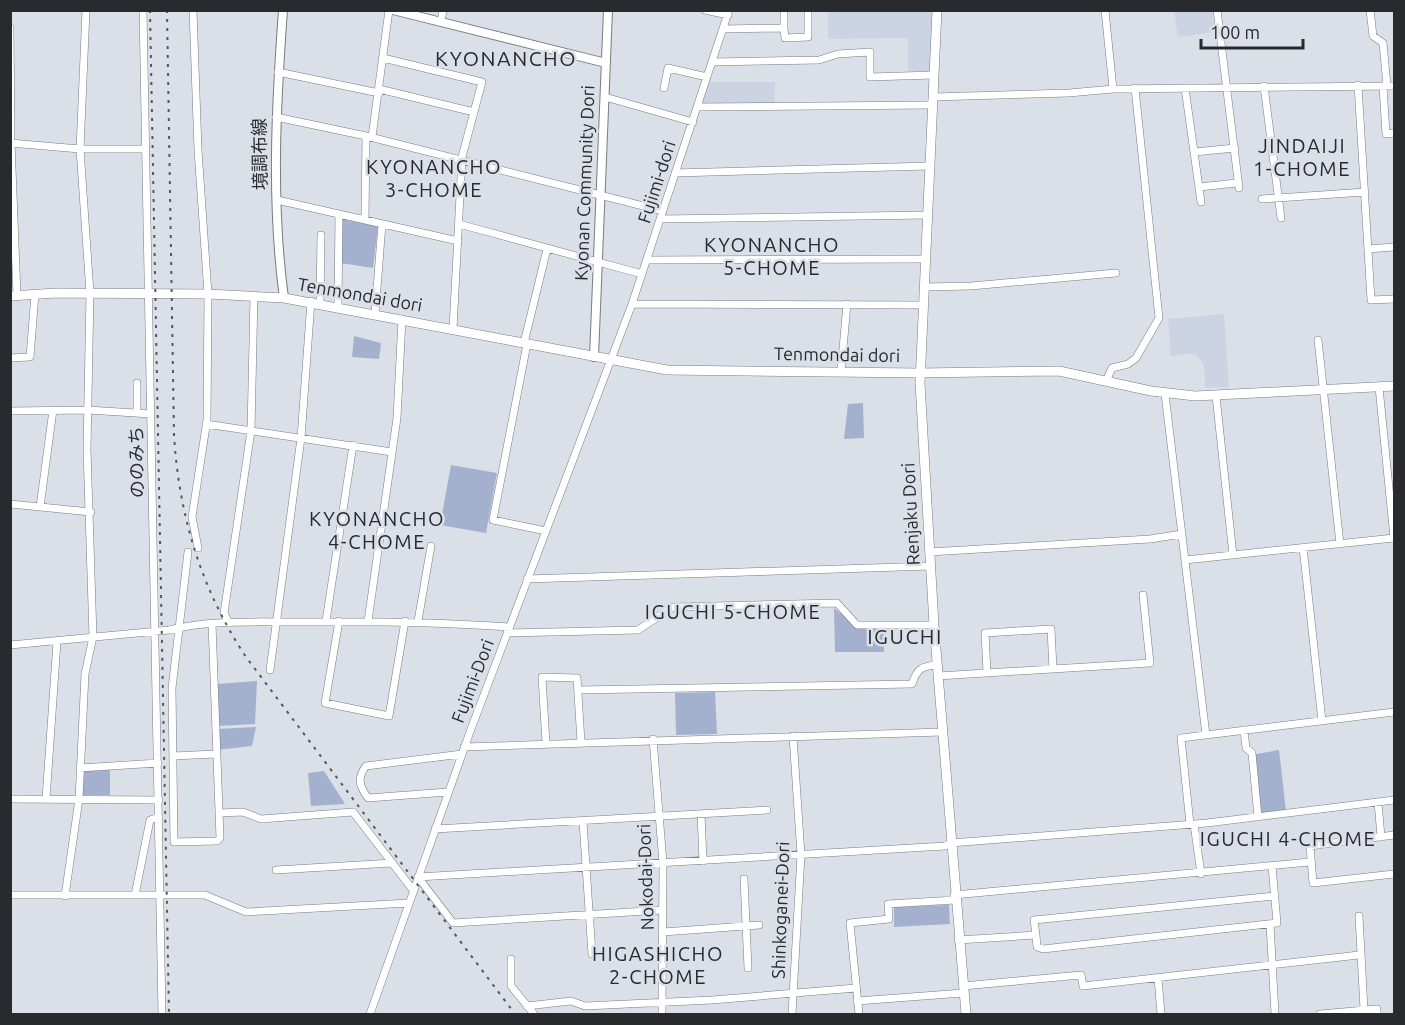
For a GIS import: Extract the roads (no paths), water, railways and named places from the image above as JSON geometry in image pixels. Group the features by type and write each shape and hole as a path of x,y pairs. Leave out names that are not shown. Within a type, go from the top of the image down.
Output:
{"main road":[{"name":"Renjaku Dori","path":"937,10 920,373 934,625 954,898 966,1014"},
{"name":"Tenmondai dori","path":"14,295 178,293 284,298 667,370 920,373 1059,371 1165,394 1216,396 1395,386"}],"street":[{"path":"65,896 78,799 85,674 93,637 88,410 90,293 80,149 86,10"},
{"name":"ののみち","path":"143,10 162,1014"},
{"path":"193,10 198,150 208,294 206,424 192,517 198,548"},
{"name":"境調布線","path":"283,10 276,117 277,200 284,298"},
{"path":"365,220 369,137 379,91 391,10 606,63"},
{"path":"441,22 443,10"},
{"name":"Kyonan Community Dori","path":"594,357 608,10"},
{"path":"705,10 729,13"},
{"path":"784,10 785,38 808,37 808,10"},
{"path":"1105,10 1113,89"},
{"path":"1199,187 1238,185 1217,10"},
{"path":"1370,10 1373,36 1383,43 1388,86 1386,134 1395,133"},
{"name":"Fujimi-dori","path":"610,361 632,304 729,13"},
{"path":"10,28 14,295"},
{"path":"723,29 784,28"},
{"path":"712,62 819,60 838,54 870,52 870,77 933,75"},
{"path":"383,58 482,82 462,160 453,329"},
{"path":"664,88 668,68 707,77"},
{"path":"278,72 474,112"},
{"path":"1263,86 1281,218"},
{"path":"1358,86 1371,300 1395,299"},
{"path":"697,107 933,101 1135,88 1388,86"},
{"path":"1106,381 1112,368 1128,364 1136,358 1159,318 1140,156 1135,88"},
{"path":"1185,88 1201,202"},
{"path":"605,97 693,122"},
{"path":"276,117 369,137 663,211"},
{"path":"11,143 80,149 146,149"},
{"path":"1194,152 1234,148"},
{"path":"675,173 930,166"},
{"path":"1262,199 1365,192"},
{"path":"277,200 458,241"},
{"path":"338,307 339,214"},
{"path":"660,219 928,215"},
{"path":"375,314 382,224"},
{"path":"459,224 642,274"},
{"path":"270,670 301,438 321,235"},
{"path":"1368,249 1395,247"},
{"path":"546,531 494,520 525,343 547,249"},
{"path":"647,260 926,259"},
{"path":"925,286 971,286 1116,273"},
{"path":"10,358 30,357 35,294"},
{"path":"229,623 224,613 251,431 254,295"},
{"path":"632,304 923,305"},
{"path":"842,371 847,304"},
{"path":"368,621 392,452 402,319"},
{"path":"1318,340 1340,544"},
{"name":"Fujimi-Dori","path":"370,1014 463,751 610,361"},
{"path":"137,383 137,413"},
{"path":"1185,560 1394,538 1379,387"},
{"path":"1165,394 1206,735"},
{"path":"1216,396 1233,555"},
{"path":"40,507 53,410"},
{"path":"10,411 88,410 151,414"},
{"path":"206,424 392,452"},
{"path":"326,621 352,445"},
{"path":"10,504 91,512"},
{"path":"929,552 1150,539 1182,534"},
{"path":"418,621 431,546"},
{"path":"1304,547 1322,721"},
{"path":"188,552 171,688 174,842 217,841 220,838 215,754 212,624"},
{"path":"527,579 930,566"},
{"path":"938,676 1150,663 1143,595"},
{"path":"10,645 229,623 418,621 508,630 638,630 673,608 804,603 837,603 857,625 934,625"},
{"path":"339,621 325,703 388,716 405,621"},
{"path":"987,673 985,633 1051,629 1053,669"},
{"path":"46,799 57,642"},
{"path":"578,690 912,684 917,670 923,666 937,665"},
{"path":"546,743 542,677 577,678 581,742"},
{"path":"1200,874 1181,738 1395,712"},
{"path":"1244,730 1246,748 1252,753 1258,817"},
{"path":"448,792 368,798 360,788 360,775 366,766 463,751 546,743 942,732"},
{"name":"Shinkoganei-Dori","path":"792,1014 801,855 793,736"},
{"name":"Nokodai-Dori","path":"653,739 663,863 662,1014"},
{"path":"173,756 215,754"},
{"path":"80,768 158,763"},
{"path":"10,799 159,800"},
{"path":"418,877 945,846 951,843 1192,824 1395,800"},
{"path":"1378,802 1382,837"},
{"path":"435,829 767,810"},
{"path":"219,813 243,812 261,819 353,812 413,890"},
{"path":"701,814 703,861"},
{"path":"135,895 150,820 159,817"},
{"path":"583,822 592,954"},
{"path":"1395,836 1310,846 1313,883 1395,873"},
{"path":"859,1014 850,923 889,919 888,904 1310,862"},
{"path":"276,870 392,863"},
{"path":"1272,866 1275,896 1277,923 1043,949 1037,947 1034,920 1275,896"},
{"path":"418,877 453,923 663,910"},
{"path":"744,879 748,968"},
{"path":"10,895 205,895 246,912 409,903"},
{"path":"1359,916 1359,955 1364,1010"},
{"path":"1269,924 1275,1014"},
{"path":"663,932 759,925"},
{"path":"958,940 1036,934"},
{"path":"857,1001 1081,975 1083,986 1359,955"},
{"path":"512,959 512,986 534,1014"},
{"path":"1158,978 1161,1014"},
{"path":"527,1006 571,1001 585,1006 662,1002 856,988"},
{"path":"1322,1014 1349,1013 1377,1008 1377,1014"}],"railway":[{"path":"150,10 169,1014"},
{"path":"167,10 174,435 181,494 195,551 216,605 246,657 515,1014"}],"district":[{"name":"KYONANCHO","path":"506,59"},
{"name":"JINDAIJI 1-CHOME","path":"1302,158"},
{"name":"KYONANCHO 3-CHOME","path":"434,178"},
{"name":"KYONANCHO 5-CHOME","path":"772,256"},
{"name":"KYONANCHO 4-CHOME","path":"377,530"},
{"name":"IGUCHI 5-CHOME","path":"733,612"},
{"name":"IGUCHI","path":"905,637"},
{"name":"IGUCHI 4-CHOME","path":"1288,839"},
{"name":"HIGASHICHO 2-CHOME","path":"658,966"}]}
